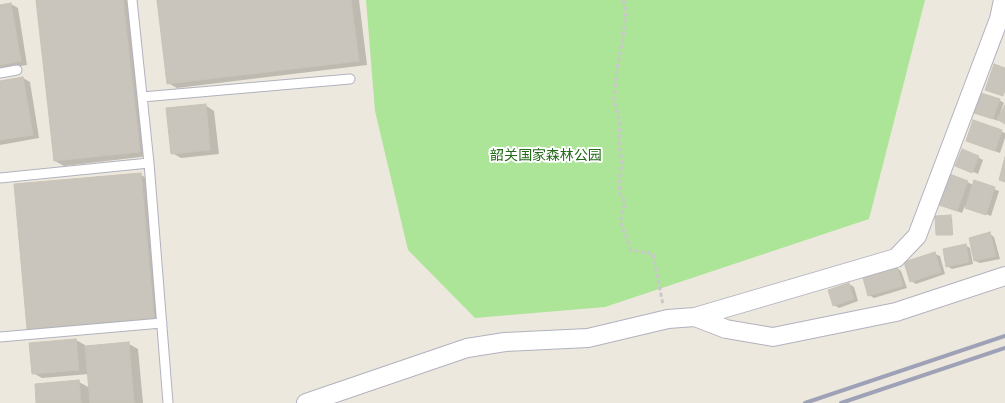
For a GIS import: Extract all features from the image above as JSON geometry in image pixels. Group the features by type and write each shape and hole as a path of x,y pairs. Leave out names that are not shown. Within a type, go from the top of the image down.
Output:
{"street":[{"path":"306,403 467,348 505,342 588,338 668,319 695,317 896,258 917,236 1002,20 1003,0"},
{"path":"695,317 726,329 773,337 896,312 1005,276"}],"lane":[{"path":"132,0 149,162 168,403"},
{"path":"0,73 17,70"},
{"path":"142,97 350,79"},
{"path":"0,178 149,162"},
{"path":"0,336 162,324"}],"path":[{"path":"623,0 626,10 614,100 620,123 618,143 622,163 619,182 620,194 626,203 620,221 631,250 653,254 663,306 668,319"}],"green space":[{"name":"韶关国家森林公园","path":"366,0 925,0 869,219 605,307 475,318 408,250 375,111"}],"building":[{"path":"36,0 123,0 140,152 54,161"},
{"path":"157,0 351,0 359,61 167,84"},
{"path":"11,3 21,61 0,65 0,5"},
{"path":"994,64 1005,68 1005,90 1003,96 985,90"},
{"path":"23,77 33,135 0,140 0,81"},
{"path":"981,93 1000,99 993,119 974,113"},
{"path":"206,104 210,150 171,154 166,108"},
{"path":"1005,105 1005,124 997,119"},
{"path":"973,120 1002,130 995,151 966,141"},
{"path":"962,149 979,156 972,173 955,166"},
{"path":"1005,157 1005,182 999,180"},
{"path":"141,173 154,318 27,329 14,184"},
{"path":"947,173 968,181 957,211 936,204"},
{"path":"974,180 995,187 986,215 965,208"},
{"path":"951,215 952,235 936,235 935,216"},
{"path":"990,232 996,256 974,261 969,238"},
{"path":"966,244 969,262 946,267 943,249"},
{"path":"935,252 941,272 910,282 904,262"},
{"path":"897,267 903,286 868,296 863,278"},
{"path":"849,283 854,299 833,306 828,290"},
{"path":"76,339 79,370 32,374 29,343"},
{"path":"129,342 134,403 90,403 85,346"},
{"path":"79,380 81,403 36,403 35,384"}],"railway":[{"path":"805,403 1005,336"},
{"path":"841,403 1005,348"}]}
